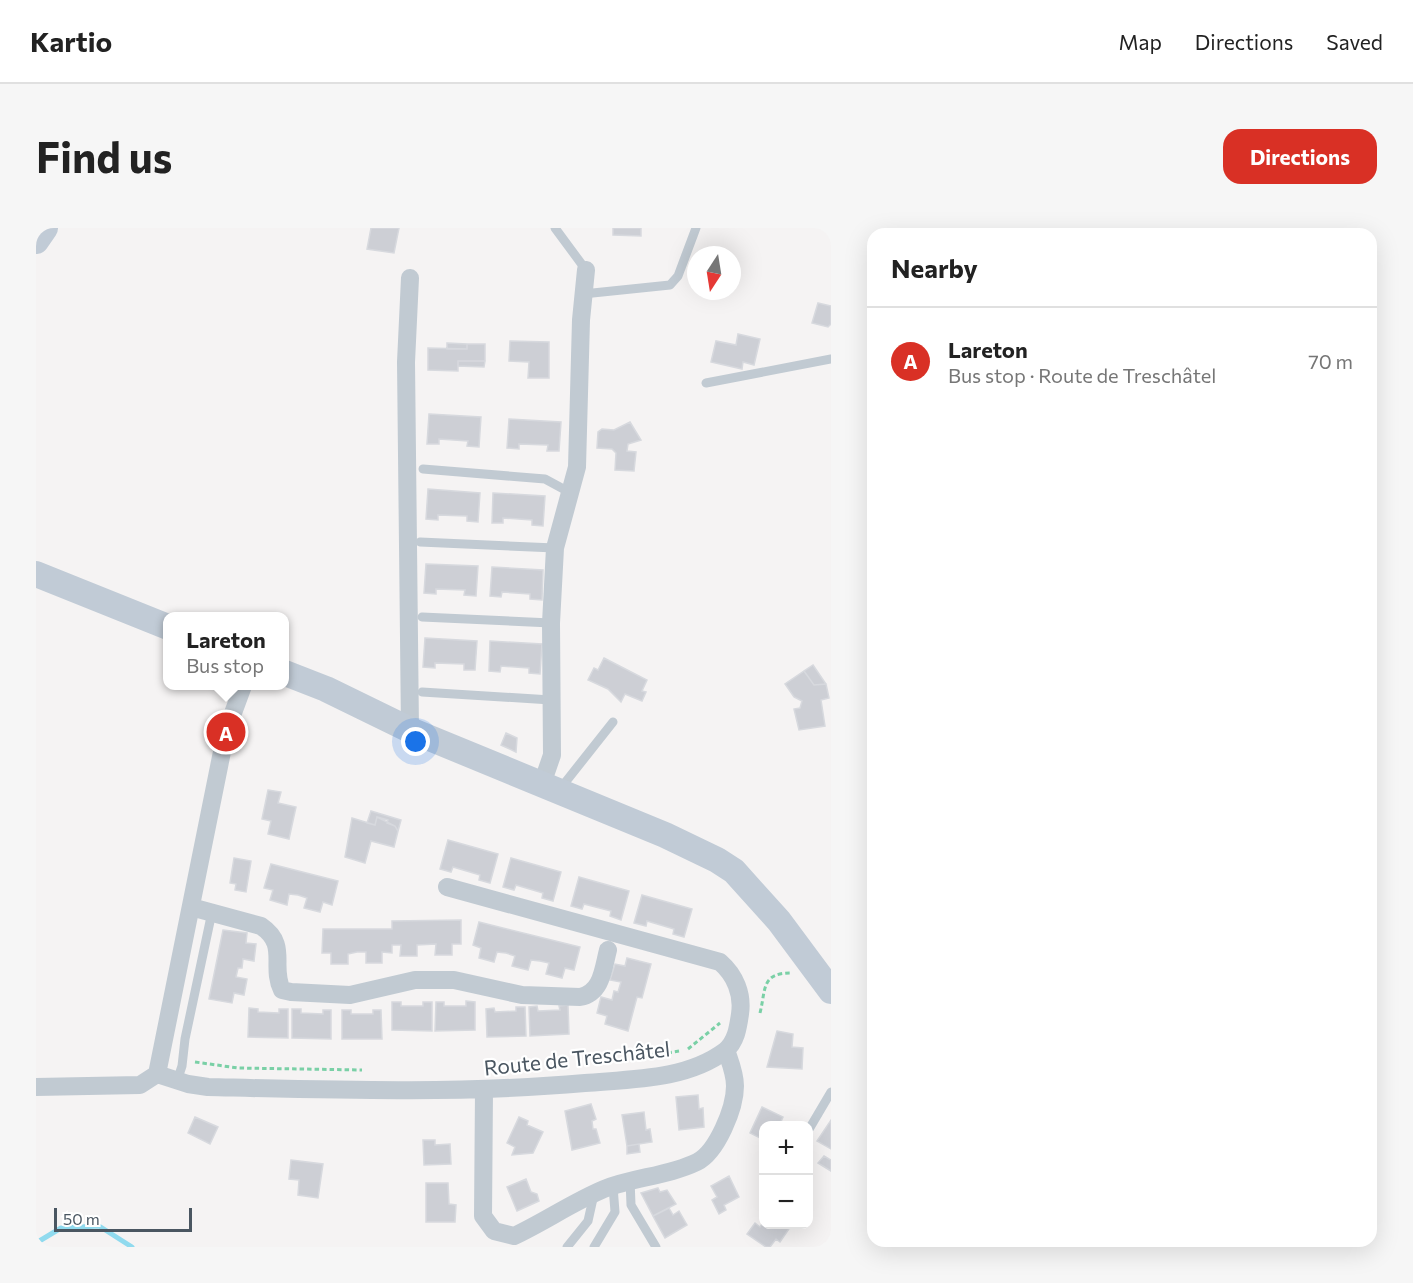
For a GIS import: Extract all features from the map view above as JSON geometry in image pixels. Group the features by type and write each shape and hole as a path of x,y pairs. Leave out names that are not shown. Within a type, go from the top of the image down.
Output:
{"street":[{"path":"36,241 45,228"},
{"path":"551,787 551,623 555,548 577,467 583,294 586,270"},
{"path":"410,278 406,362 410,730"},
{"path":"43,577 163,625"},
{"path":"43,577 163,637"},
{"path":"289,675 410,730 551,787 717,860 734,871 779,921 831,991"},
{"path":"289,683 300,687 326,690"},
{"path":"36,1087 140,1085 157,1074 226,732 242,690"},
{"path":"283,690 336,710 410,730"},
{"path":"447,887 720,962 729,970 736,983 741,1003 736,1034 726,1050 733,1070 735,1088 727,1120 717,1142 699,1161 621,1183 594,1194 514,1236 495,1231 483,1216 484,1091"},
{"path":"191,907 261,926 270,932 278,948 278,983 282,990 291,992 350,995 415,980 454,980 522,995 580,997 588,995 599,984 608,950"},
{"name":"Route de Treschâtel","path":"157,1074 177,1081 208,1087 484,1091 649,1078 689,1069 726,1050"}],"lane":[{"path":"555,228 586,270"},
{"path":"583,294 670,285 678,276 696,228"},
{"path":"706,383 831,359"},
{"path":"423,470 545,479 569,492"},
{"path":"420,542 555,548"},
{"path":"422,617 551,623"},
{"path":"422,692 551,700"},
{"path":"551,787 614,722"},
{"path":"177,1081 212,912"},
{"path":"813,1123 831,1092"},
{"path":"594,1247 615,1212 621,1183"},
{"path":"621,1183 656,1247"},
{"path":"567,1247 588,1221 594,1194"}],"path":[{"path":"758,1020 768,979 776,974 792,974"},
{"path":"620,1060 686,1050 700,1041 741,1003"},
{"path":"184,1056 199,1065 372,1070"}],"building":[{"path":"371,228 399,228 394,253 367,249"},
{"path":"613,228 641,228 641,236 613,235"},
{"path":"818,303 831,306 831,324 828,327 812,323"},
{"path":"738,334 760,339 754,365 743,362 742,369 711,362 716,341 736,345"},
{"path":"510,341 549,342 549,378 528,378 529,362 509,361"},
{"path":"447,343 467,344 467,349 447,349"},
{"path":"467,344 485,344 485,361 458,361 458,371 428,370 428,348 467,349"},
{"path":"458,361 485,361 484,367 458,366"},
{"path":"429,414 481,417 479,447 467,446 468,441 439,439 439,444 427,444"},
{"path":"509,419 561,422 559,451 547,451 548,445 519,444 519,449 507,448"},
{"path":"630,422 641,440 628,444 627,451 636,452 634,471 615,470 616,453 612,449 597,448 598,432 602,429 614,430"},
{"path":"428,489 480,493 478,522 467,521 467,516 438,515 438,520 426,519"},
{"path":"493,493 545,496 543,526 532,525 532,520 503,518 503,523 492,523"},
{"path":"426,564 478,566 476,596 464,595 465,590 436,589 436,594 424,593"},
{"path":"492,567 543,570 542,600 530,599 530,594 502,592 501,597 490,596"},
{"path":"425,638 477,641 475,670 464,670 464,664 435,663 435,668 423,667"},
{"path":"490,641 542,644 540,674 529,673 529,668 501,666 500,672 489,671"},
{"path":"604,658 647,680 642,691 646,692 642,701 625,694 621,702 608,689 588,680 594,668 598,670"},
{"path":"813,665 826,684 814,685 804,671"},
{"path":"804,671 814,685 826,684 829,698 821,700 825,726 799,730 794,709 800,708 802,701 794,697 785,684"},
{"path":"506,733 517,738 516,752 501,745"},
{"path":"268,790 281,792 278,803 296,807 289,839 268,834 271,821 262,819"},
{"path":"371,811 401,820 398,831 395,826 387,823 388,820 377,817 375,825 367,823"},
{"path":"377,817 395,826 398,831 394,847 371,841 365,863 345,857 352,818 375,825"},
{"path":"448,840 498,854 490,883 479,880 480,875 453,867 451,872 440,869"},
{"path":"234,858 251,861 246,892 235,890 236,884 230,883"},
{"path":"511,858 561,872 553,901 542,898 543,893 516,885 514,890 503,887"},
{"path":"271,864 338,881 332,905 323,902 320,912 304,908 307,898 298,895 289,894 287,905 270,900 273,890 264,888"},
{"path":"579,877 629,891 621,920 610,916 611,911 584,904 582,909 571,906"},
{"path":"642,895 692,909 684,937 673,934 674,929 647,921 646,926 634,923"},
{"path":"461,920 461,944 452,944 452,955 435,955 436,944 417,945 417,956 400,956 401,945 392,945 392,953 382,952 382,963 366,963 366,952 357,952 348,954 348,964 331,964 331,953 322,953 323,929 392,929 392,921"},
{"path":"479,922 580,947 574,970 565,968 562,978 546,974 549,963 531,960 528,970 512,966 515,956 506,953 497,952 494,962 479,958 481,948 473,945"},
{"path":"223,930 247,933 246,943 256,944 254,961 243,959 242,968 238,968 236,977 247,979 244,995 234,993 232,1003 209,999"},
{"path":"627,958 651,964 642,998 637,997 628,1031 605,1024 607,1016 597,1013 601,997 612,1000 614,991 618,992 621,982 610,980 615,964 625,966"},
{"path":"466,1001 475,1002 475,1030 435,1031 436,1002 444,1002 444,1006 466,1006"},
{"path":"392,1002 401,1002 401,1006 423,1006 423,1002 432,1002 432,1031 392,1030"},
{"path":"568,1005 569,1034 530,1036 529,1007 537,1006 538,1011 560,1010 559,1006"},
{"path":"516,1007 525,1007 526,1036 487,1037 486,1009 494,1008 495,1012 516,1011"},
{"path":"249,1008 258,1009 258,1012 279,1013 279,1009 288,1009 288,1038 248,1037"},
{"path":"292,1009 301,1009 301,1013 323,1014 323,1010 331,1010 331,1039 292,1038"},
{"path":"342,1010 351,1010 351,1014 373,1014 373,1010 381,1010 382,1039 342,1039"},
{"path":"777,1031 793,1034 792,1047 803,1048 802,1069 767,1067"},
{"path":"698,1095 699,1109 703,1108 704,1127 679,1130 676,1097"},
{"path":"591,1104 596,1119 592,1121 593,1129 596,1129 600,1143 572,1150 565,1111"},
{"path":"762,1107 783,1117 781,1121 759,1121 759,1138 750,1133"},
{"path":"644,1112 646,1130 650,1129 652,1142 627,1146 622,1115"},
{"path":"195,1117 218,1127 210,1144 188,1133"},
{"path":"519,1117 528,1121 527,1125 543,1132 533,1153 512,1155 515,1147 507,1143"},
{"path":"831,1120 831,1149 817,1141"},
{"path":"423,1140 435,1140 435,1145 450,1144 451,1164 424,1165"},
{"path":"639,1144 640,1152 627,1154 627,1146"},
{"path":"824,1156 831,1160 831,1171 818,1163"},
{"path":"291,1160 323,1164 318,1198 298,1195 299,1180 289,1179"},
{"path":"729,1176 739,1197 724,1205 726,1210 719,1214 712,1200 717,1197 711,1186"},
{"path":"526,1179 531,1192 537,1194 539,1201 517,1211 507,1187"},
{"path":"426,1183 448,1183 449,1204 456,1205 455,1222 426,1222"},
{"path":"658,1188 660,1192 667,1190 676,1204 653,1216 641,1193"},
{"path":"669,1208 673,1215 679,1211 687,1225 665,1238 653,1216"},
{"path":"755,1223 759,1229 789,1229 780,1242 776,1239 770,1247 766,1247 747,1234"}],"waterway":[{"path":"36,1243 61,1228 99,1226 132,1247"}],"place":[{"name":"Lareton","path":"226,732"}]}
